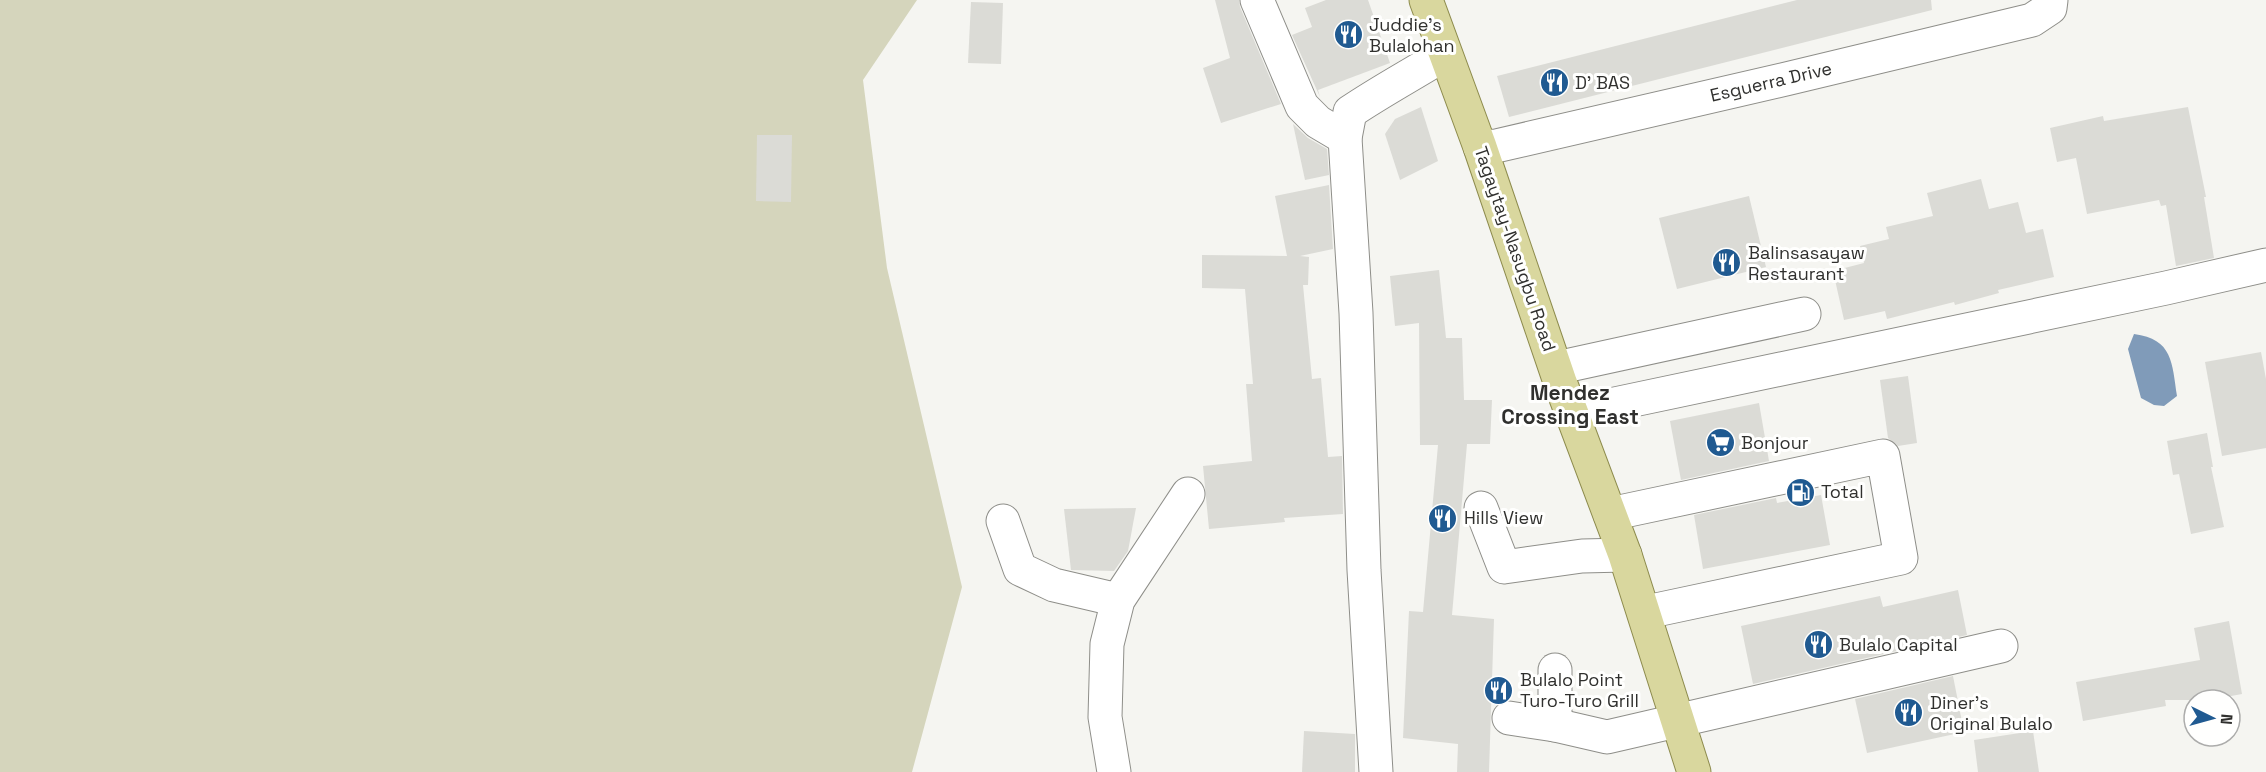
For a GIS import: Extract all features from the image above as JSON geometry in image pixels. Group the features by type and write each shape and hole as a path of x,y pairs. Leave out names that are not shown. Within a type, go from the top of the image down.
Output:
{"main road":[{"name":"Tagaytay-Nasugbu Road","path":"1426,0 1480,147 1572,413 1625,555 1694,772"}],"street":[{"path":"1257,0 1302,106 1318,122 1345,138"},
{"name":"Esguerra Drive","path":"1480,147 1496,146 2032,20 2050,8 2051,0"},
{"path":"1376,772 1364,570 1356,313 1345,138 1350,112 1385,88 1445,54"},
{"path":"1572,413 2266,265"},
{"path":"1556,368 1804,314"},
{"path":"1610,514 1883,456 1900,558 1656,610 1645,615"},
{"path":"1114,772 1105,717 1107,644 1118,600 1188,494"},
{"path":"1481,508 1504,567 1582,556 1625,555"},
{"path":"1003,521 1020,569 1054,585 1118,600"},
{"path":"1509,718 1555,725 1607,737 2001,646"},
{"path":"1555,670 1555,725"}],"green space":[{"path":"0,0 917,0 863,80 887,268 962,587 912,772 0,772"}],"water":[{"path":"2134,334 2156,341 2168,354 2174,373 2177,396 2164,406 2154,405 2141,398 2128,349"}],"building":[{"path":"1215,0 1239,0 1281,104 1221,123 1203,68 1230,58"},
{"name":"Juddie's Bulalohan","path":"1326,0 1368,0 1390,63 1318,90 1320,97 1292,35 1312,27 1305,8"},
{"path":"1797,0 1931,0 1932,10 1509,117 1497,76"},
{"path":"971,2 1003,3 1001,64 968,63"},
{"path":"1421,107 1438,161 1400,180 1385,134 1395,119"},
{"path":"2188,107 2206,197 2204,197 2214,258 2176,266 2166,205 2161,206 2159,200 2087,214 2076,158 2057,162 2050,128 2103,116 2104,121"},
{"path":"1293,124 1308,138 1327,149 1329,175 1305,180"},
{"path":"757,135 792,135 791,202 756,201"},
{"path":"1981,179 1989,209 2018,202 2026,233 2043,229 2054,277 1998,290 1999,293 1955,305 1954,302 1887,319 1885,311 1844,320 1833,271 1864,263 1860,246 1889,239 1886,227 1933,216 1927,193"},
{"path":"1329,185 1333,249 1300,256 1309,257 1308,285 1303,285 1312,379 1321,378 1328,457 1342,456 1343,514 1284,518 1285,522 1209,529 1203,466 1252,461 1246,384 1253,384 1245,289 1202,288 1202,255 1287,256 1275,196"},
{"path":"1749,196 1766,267 1677,289 1659,218"},
{"path":"1439,270 1446,338 1462,338 1464,400 1492,400 1490,444 1467,444 1452,615 1494,619 1489,772 1457,772 1458,744 1403,738 1409,611 1423,612 1438,445 1420,445 1419,323 1395,326 1390,276"},
{"path":"2261,352 2266,379 2266,448 2222,456 2205,362"},
{"path":"1908,376 1917,443 1898,446 1888,438 1880,380"},
{"name":"Bonjour","path":"1759,403 1769,461 1681,480 1670,421"},
{"path":"2207,433 2213,467 2211,467 2224,527 2191,534 2179,474 2173,475 2167,441"},
{"path":"1821,495 1830,545 1703,569 1694,515 1776,498 1777,503"},
{"path":"1136,508 1128,551 1114,571 1071,570 1064,509"},
{"name":"Bulalo Capital","path":"1958,590 1967,635 1753,684 1741,626 1880,596 1883,607"},
{"path":"2229,621 2241,688 2182,688 2182,700 2165,700 2166,706 2083,721 2076,682 2200,660 2194,628"},
{"name":"Diner's Original Bulalo","path":"1953,676 1964,732 1867,753 1855,699"},
{"path":"1304,731 1355,734 1355,772 1302,772"},
{"path":"2033,731 2039,772 1978,772 1974,740"}],"place":[{"name":"Juddie's Bulalohan","path":"1348,35"},
{"name":"D' BAS","path":"1554,83"},
{"name":"Balinsasayaw Restaurant","path":"1727,263"},
{"name":"Bonjour","path":"1720,443"},
{"name":"Total","path":"1800,492"},
{"name":"Hills View","path":"1443,518"},
{"name":"Bulalo Capital","path":"1818,645"},
{"name":"Bulalo Point Turo-Turo Grill","path":"1499,690"},
{"name":"Diner's Original Bulalo","path":"1909,713"}],"district":[{"name":"Mendez Crossing East","path":"1570,405"}]}
